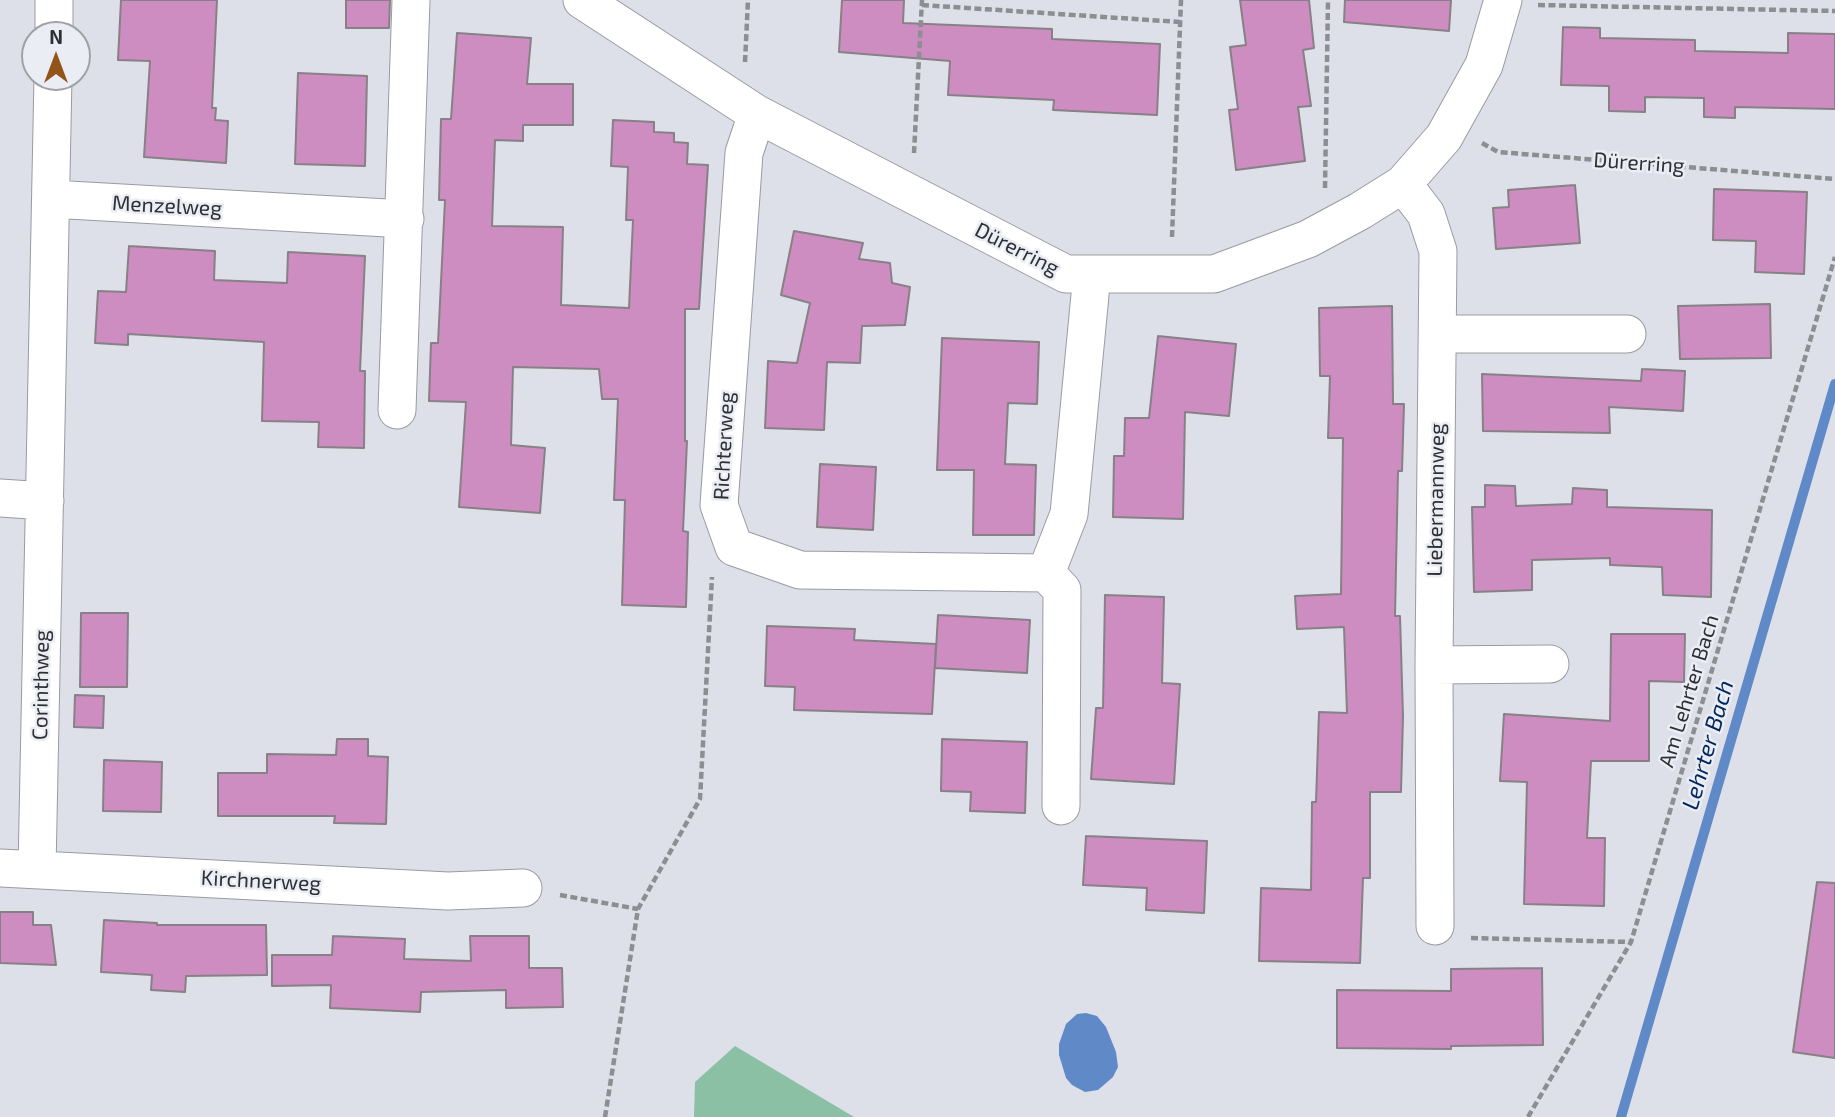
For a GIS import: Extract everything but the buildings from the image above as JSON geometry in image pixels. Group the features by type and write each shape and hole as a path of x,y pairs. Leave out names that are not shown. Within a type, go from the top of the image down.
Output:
{"street":[{"path":"54,0 54,21"},
{"path":"397,410 411,0"},
{"name":"Dürerring","path":"582,0 750,109 1066,274 1214,274 1308,239 1403,184 1444,137 1484,65 1503,2"},
{"path":"51,199 53,91"},
{"name":"Richterweg","path":"750,109 744,153 719,505 734,547 800,570 1046,573"},
{"name":"Liebermannweg","path":"1403,184 1426,214 1438,251 1434,665 1435,926"},
{"name":"Menzelweg","path":"51,199 405,219"},
{"name":"Corinthweg","path":"37,869 51,199"},
{"path":"1061,806 1062,590 1046,573 1069,514 1092,274"},
{"path":"1438,334 1628,334"},
{"path":"0,498 45,501"},
{"path":"1434,665 1550,664"},
{"name":"Kirchnerweg","path":"0,868 448,891 523,888"}],"path":[{"path":"748,0 750,109"},
{"path":"1170,274 1181,0"},
{"path":"1324,230 1328,0"},
{"path":"1503,2 1835,11"},
{"path":"912,194 922,3 1180,22"},
{"name":"Dürerring","path":"1450,126 1498,152 1835,179"},
{"name":"Am Lehrter Bach","path":"1530,1116 1631,942 1835,257"},
{"path":"606,1117 638,909 700,799 713,566"},
{"path":"523,888 638,909"},
{"path":"1435,926 1450,937 1631,942"}],"green space":[{"path":"735,1046 854,1117 694,1117 695,1082"}],"water":[{"path":"1077,1014 1097,1016 1106,1027 1116,1052 1118,1067 1113,1077 1098,1090 1085,1092 1066,1078 1059,1055 1059,1044 1066,1024"}],"waterway":[{"name":"Lehrter Bach","path":"1621,1117 1835,384"}]}
